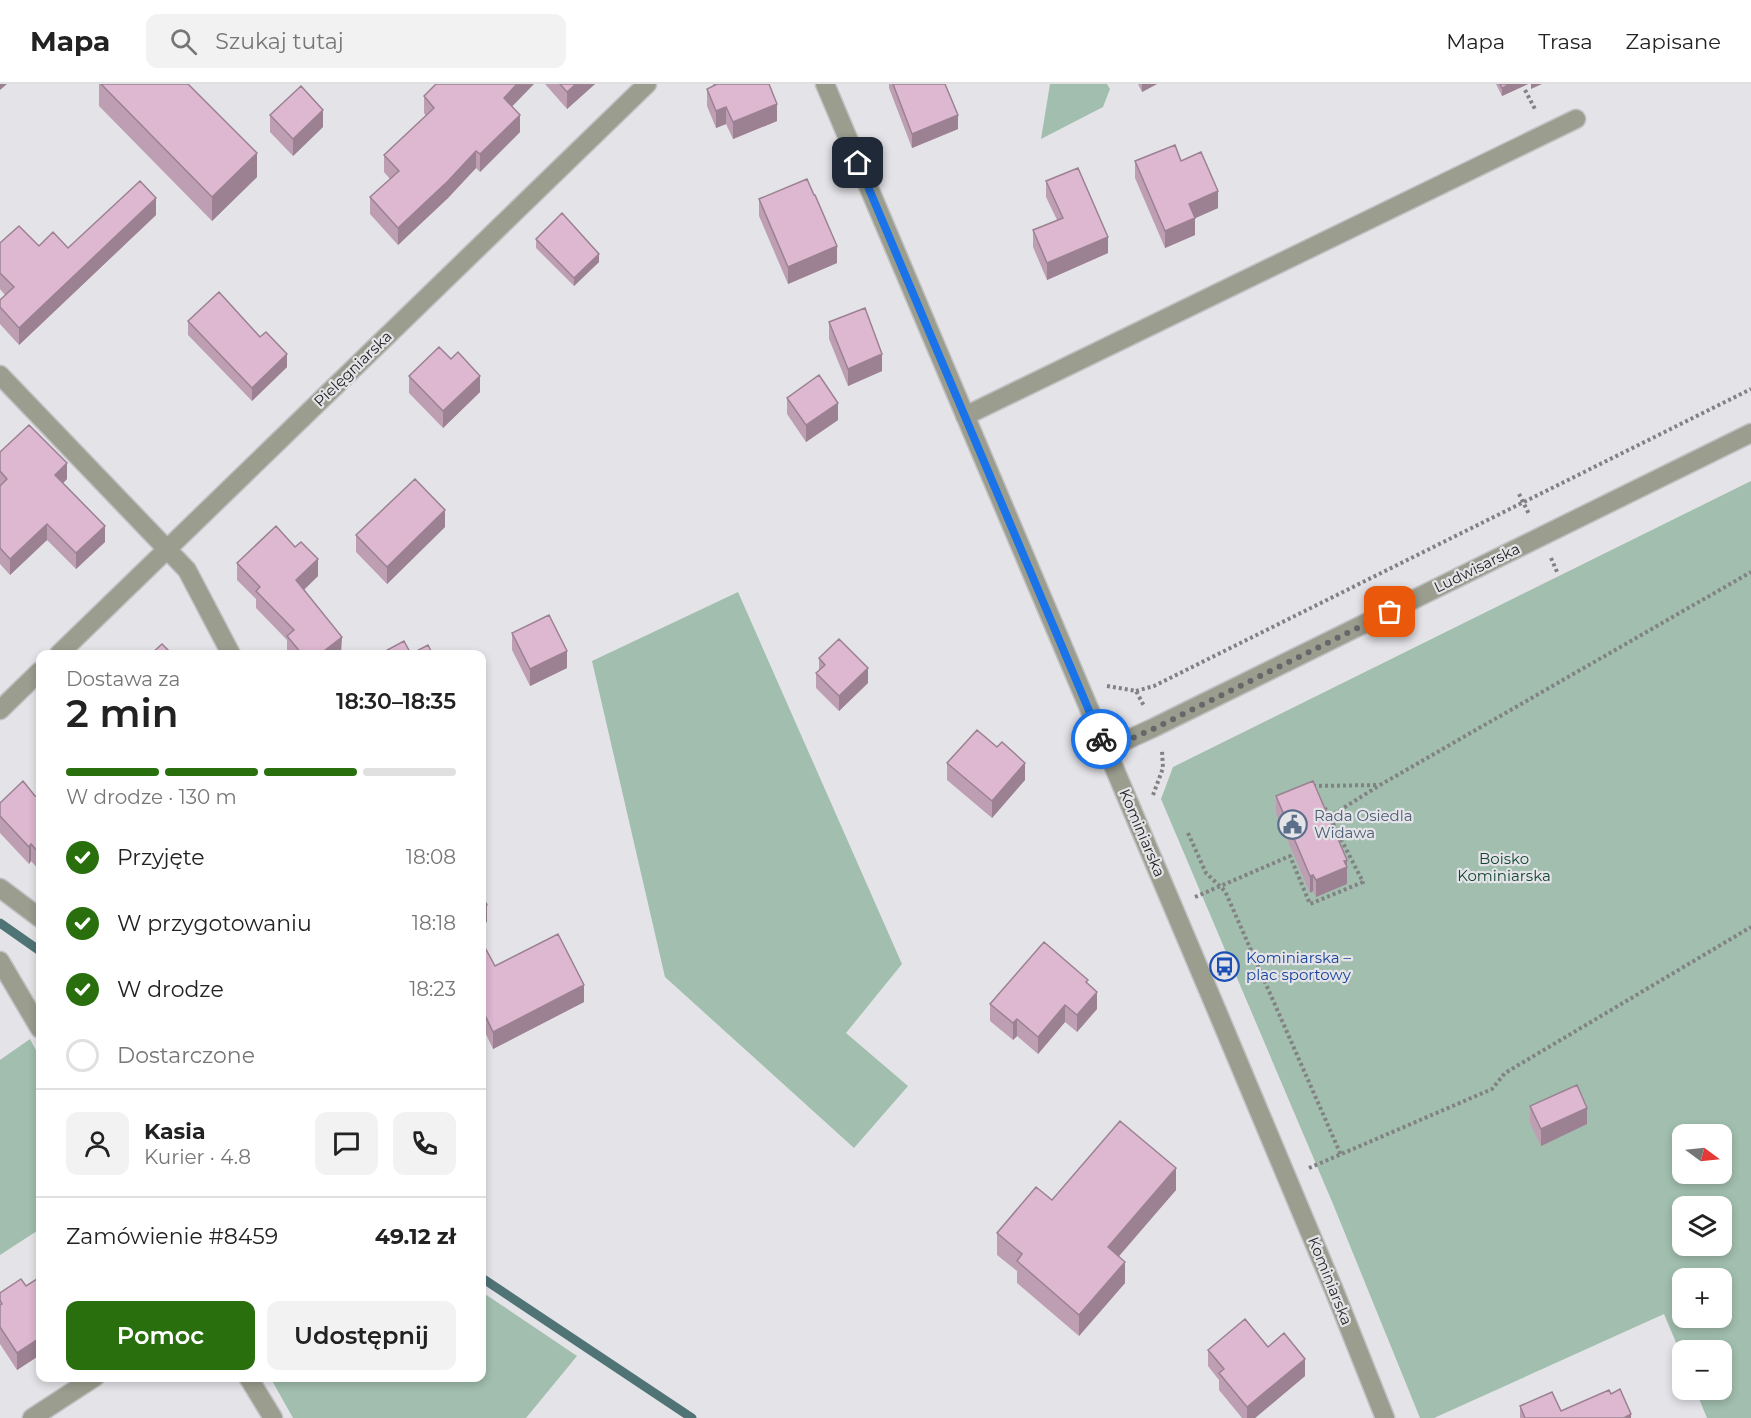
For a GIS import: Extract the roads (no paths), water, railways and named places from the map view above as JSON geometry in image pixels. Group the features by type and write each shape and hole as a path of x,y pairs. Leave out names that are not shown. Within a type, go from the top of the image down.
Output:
{"street":[{"name":"Pielęgniarska","path":"63,650 647,84"},
{"name":"Kominiarska","path":"825,84 1105,750 1150,851 1334,1290 1385,1418"},
{"path":"965,416 1576,119"},
{"path":"0,375 188,570 229,650"},
{"name":"Ludwisarska","path":"1105,750 1153,729 1751,433"},
{"path":"0,710 36,675"},
{"path":"0,888 36,915"},
{"path":"0,961 36,1022"},
{"path":"32,1418 87,1382"},
{"path":"251,1382 273,1418"}],"waterway":[{"path":"0,923 36,948"},
{"path":"486,1281 692,1418"}],"place":[{"name":"Rada Osiedla Widawa","path":"1293,825"},
{"name":"Kominiarska – plac sportowy","path":"1225,967"}],"park label":[{"name":"Boisko Kominiarska","path":"1504,868"}]}
